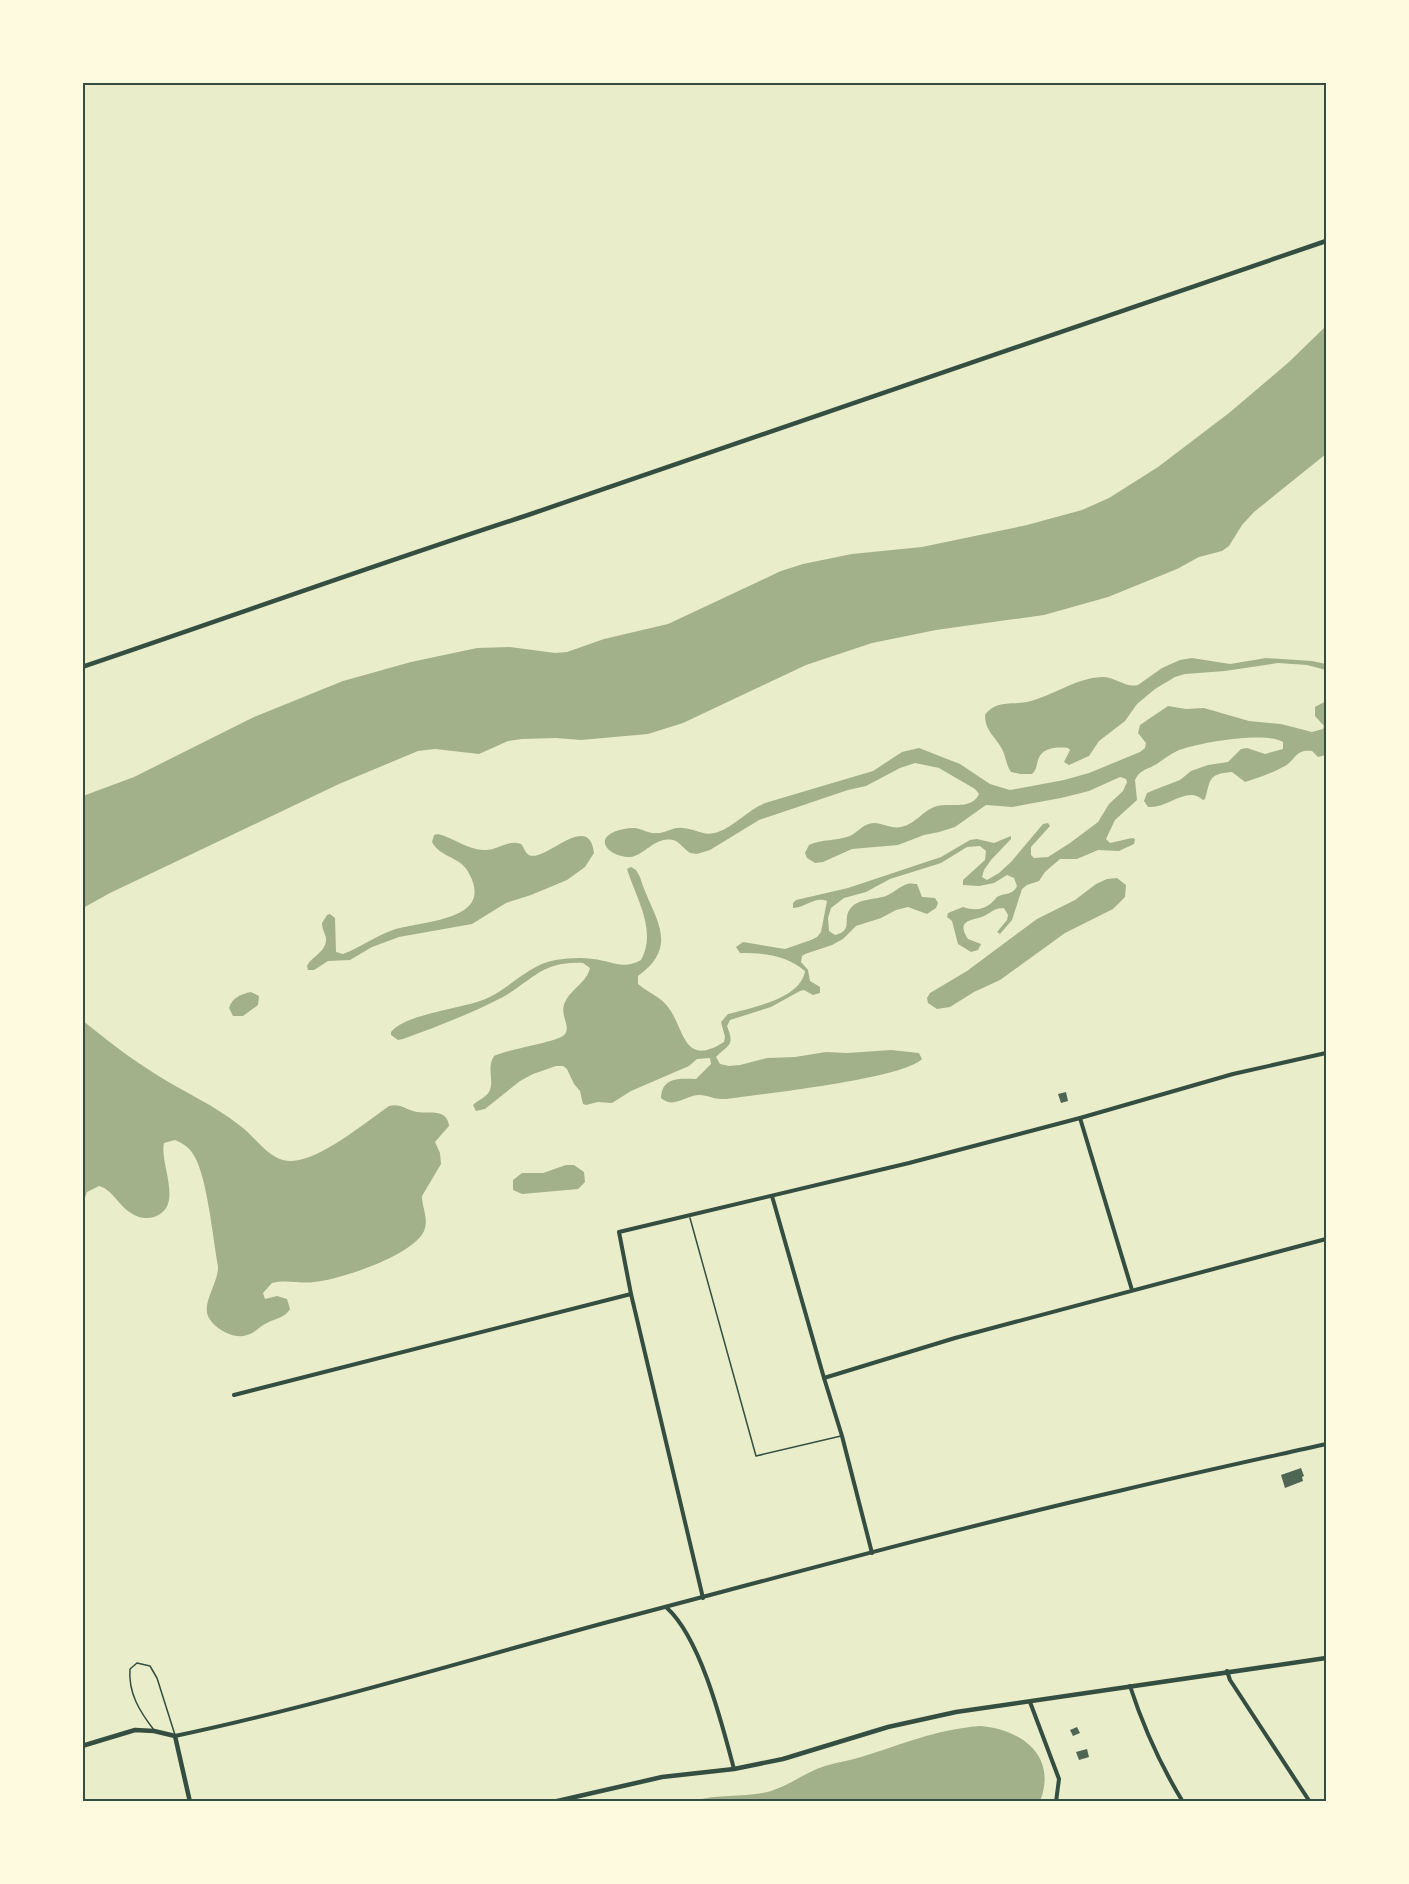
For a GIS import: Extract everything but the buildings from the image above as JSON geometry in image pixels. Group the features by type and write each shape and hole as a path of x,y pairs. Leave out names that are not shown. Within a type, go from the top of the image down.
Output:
{"street":[{"path":"82,667 400,556 546,509 1326,241"},
{"path":"703,1598 618,1232 772,1197 1080,1118 1233,1074 1326,1053"},
{"path":"1080,1118 1132,1290"},
{"path":"772,1197 842,1436 872,1553"},
{"path":"824,1378 955,1338 1326,1239"},
{"path":"234,1395 631,1294"},
{"path":"82,1746 135,1730 154,1731 175,1736 226,1725 872,1553 1122,1490 1326,1444"},
{"path":"666,1607 679,1622 693,1646 721,1718 734,1769"},
{"path":"553,1802 662,1776 734,1769 783,1759 911,1722 956,1712 1326,1658"},
{"path":"1227,1671 1230,1680 1310,1802"},
{"path":"1130,1685 1146,1729 1183,1802"},
{"path":"1030,1702 1059,1779 1056,1802"},
{"path":"175,1736 190,1802"}],"lane":[{"path":"689,1215 756,1456 842,1436"},
{"path":"154,1731 140,1711 132,1690 129,1678 130,1669 137,1664 150,1666 157,1678 175,1736"}],"shaded area":[{"path":"1326,326 1326,454 1254,512 1242,525 1229,546 1222,551 1199,557 1177,569 1108,597 1044,615 936,630 872,643 806,665 683,723 648,734 581,740 522,739 508,741 479,754 435,749 418,751 339,784 83,908 83,796 134,777 254,717 343,681 411,662 477,648 510,647 555,653 567,652 604,639 668,624 781,571 803,564 852,554 922,547 1027,525 1082,510 1109,498 1158,467 1229,413 1289,362"},
{"path":"1192,658 1230,664 1266,658 1312,661 1326,664 1326,670 1307,665 1278,663 1175,677 1155,689 1137,704 1125,721 1099,741 1089,756 1069,765 1064,762 1070,750 1068,748 1046,750 1040,756 1032,774 1011,772 1002,749 985,721 985,715 989,710 999,705 1027,702 1092,678 1107,677 1129,685 1138,685 1162,668 1180,660"},
{"path":"1326,701 1326,755 1318,757 1312,751 1302,752 1287,765 1245,782 1232,772 1218,774 1211,779 1205,799 1190,795 1155,807 1148,807 1144,801 1147,793 1180,780 1191,771 1208,765 1228,762 1241,749 1247,748 1265,754 1283,749 1283,742 1274,739 1247,738 1199,745 1177,751 1142,771 1135,780 1137,800 1115,820 1106,839 1110,843 1132,838 1135,839 1134,844 1119,851 1098,850 1077,859 1060,859 1045,872 1039,881 1022,889 1012,920 1000,934 997,932 1007,920 1008,915 1004,908 968,921 963,927 964,932 968,939 981,944 978,950 971,952 958,944 952,921 947,917 948,913 963,907 983,908 997,897 1011,893 1017,886 1014,878 1007,875 994,883 979,886 963,885 963,880 985,860 986,851 980,846 967,847 941,863 890,879 866,892 844,898 831,908 828,918 829,931 835,935 841,933 846,927 848,913 853,905 886,896 907,884 917,884 922,897 935,898 938,903 936,908 927,914 908,907 896,910 881,918 856,926 843,939 832,945 802,956 801,962 808,970 810,981 820,987 820,993 813,995 804,990 800,991 771,1007 730,1020 727,1026 729,1044 716,1057 720,1064 729,1066 767,1058 795,1057 826,1052 891,1050 919,1053 922,1059 909,1066 860,1079 727,1099 698,1095 670,1102 661,1098 662,1091 669,1082 679,1079 696,1079 711,1064 710,1058 697,1059 689,1066 631,1091 612,1103 598,1102 586,1105 583,1104 580,1091 567,1069 563,1066 556,1066 520,1081 485,1109 476,1111 473,1105 491,1088 491,1065 494,1056 554,1040 565,1034 567,1027 564,1015 565,1002 590,968 583,963 569,963 547,968 501,998 428,1030 398,1040 391,1035 391,1032 407,1021 490,997 545,963 579,958 623,965 641,960 647,938 646,927 627,869 631,867 640,877 656,917 661,941 659,953 638,976 638,984 665,1003 687,1043 700,1051 711,1049 724,1042 721,1022 728,1014 773,1001 794,989 801,981 805,971 790,961 766,954 740,953 736,947 743,942 785,949 817,937 821,932 827,901 818,900 793,908 796,900 848,888 941,857 970,840 977,839 994,843 1011,836 1011,839 984,870 982,877 987,880 1011,862 1043,824 1048,823 1050,826 1031,847 1031,855 1034,858 1048,857 1070,843 1098,822 1109,804 1123,791 1126,779 1120,777 1089,791 1061,798 1012,807 986,805 955,827 898,845 852,849 823,862 815,863 807,858 805,853 809,845 850,836 870,823 901,827 911,823 932,808 942,805 966,804 976,799 979,794 975,789 939,768 915,763 900,768 866,786 759,820 710,850 697,854 690,853 676,841 669,839 662,840 632,857 626,857 615,854 605,845 607,836 612,833 630,828 654,833 680,828 704,833 718,832 765,803 873,771 902,752 919,748 960,764 990,784 1010,790 1089,773 1140,752 1145,748 1146,743 1138,733 1140,725 1168,706 1186,709 1204,708 1249,721 1281,724 1312,732 1323,729 1324,726 1315,716 1315,707"},
{"path":"438,834 478,849 489,850 507,844 521,844 529,855 545,852 575,837 584,836 590,841 594,853 585,867 567,880 506,903 472,924 399,937 372,947 350,960 328,961 314,970 308,970 307,966 326,943 322,923 327,915 330,914 335,918 336,952 343,954 393,930 452,916 465,909 473,900 474,887 464,866 435,847 432,842 434,835"},
{"path":"1117,878 1126,885 1125,897 1113,909 1065,933 1000,980 950,1007 937,1009 928,1003 927,998 930,993 967,971 1037,919 1075,900 1096,884"},
{"path":"251,992 259,996 258,1005 243,1016 233,1016 229,1008 232,1002 240,995"},
{"path":"83,1021 147,1069 229,1118 269,1153 282,1160 301,1160 328,1148 389,1106 397,1105 417,1112 445,1116 449,1126 435,1142 440,1153 441,1164 422,1196 426,1224 420,1238 394,1256 359,1271 314,1282 272,1283 263,1293 265,1299 277,1296 287,1299 290,1309 286,1314 247,1335 236,1336 219,1329 208,1316 207,1310 218,1272 209,1208 198,1163 187,1147 175,1140 164,1143 163,1152 169,1184 168,1204 163,1212 154,1217 142,1218 134,1215 108,1190 99,1186 87,1192 83,1203"},
{"path":"566,1165 574,1165 584,1172 585,1182 578,1189 522,1194 513,1190 513,1180 522,1173 543,1173"},
{"path":"980,1726 995,1728 1022,1739 1040,1758 1044,1771 1044,1785 1040,1801 694,1801 771,1791 825,1766 933,1734"}]}
